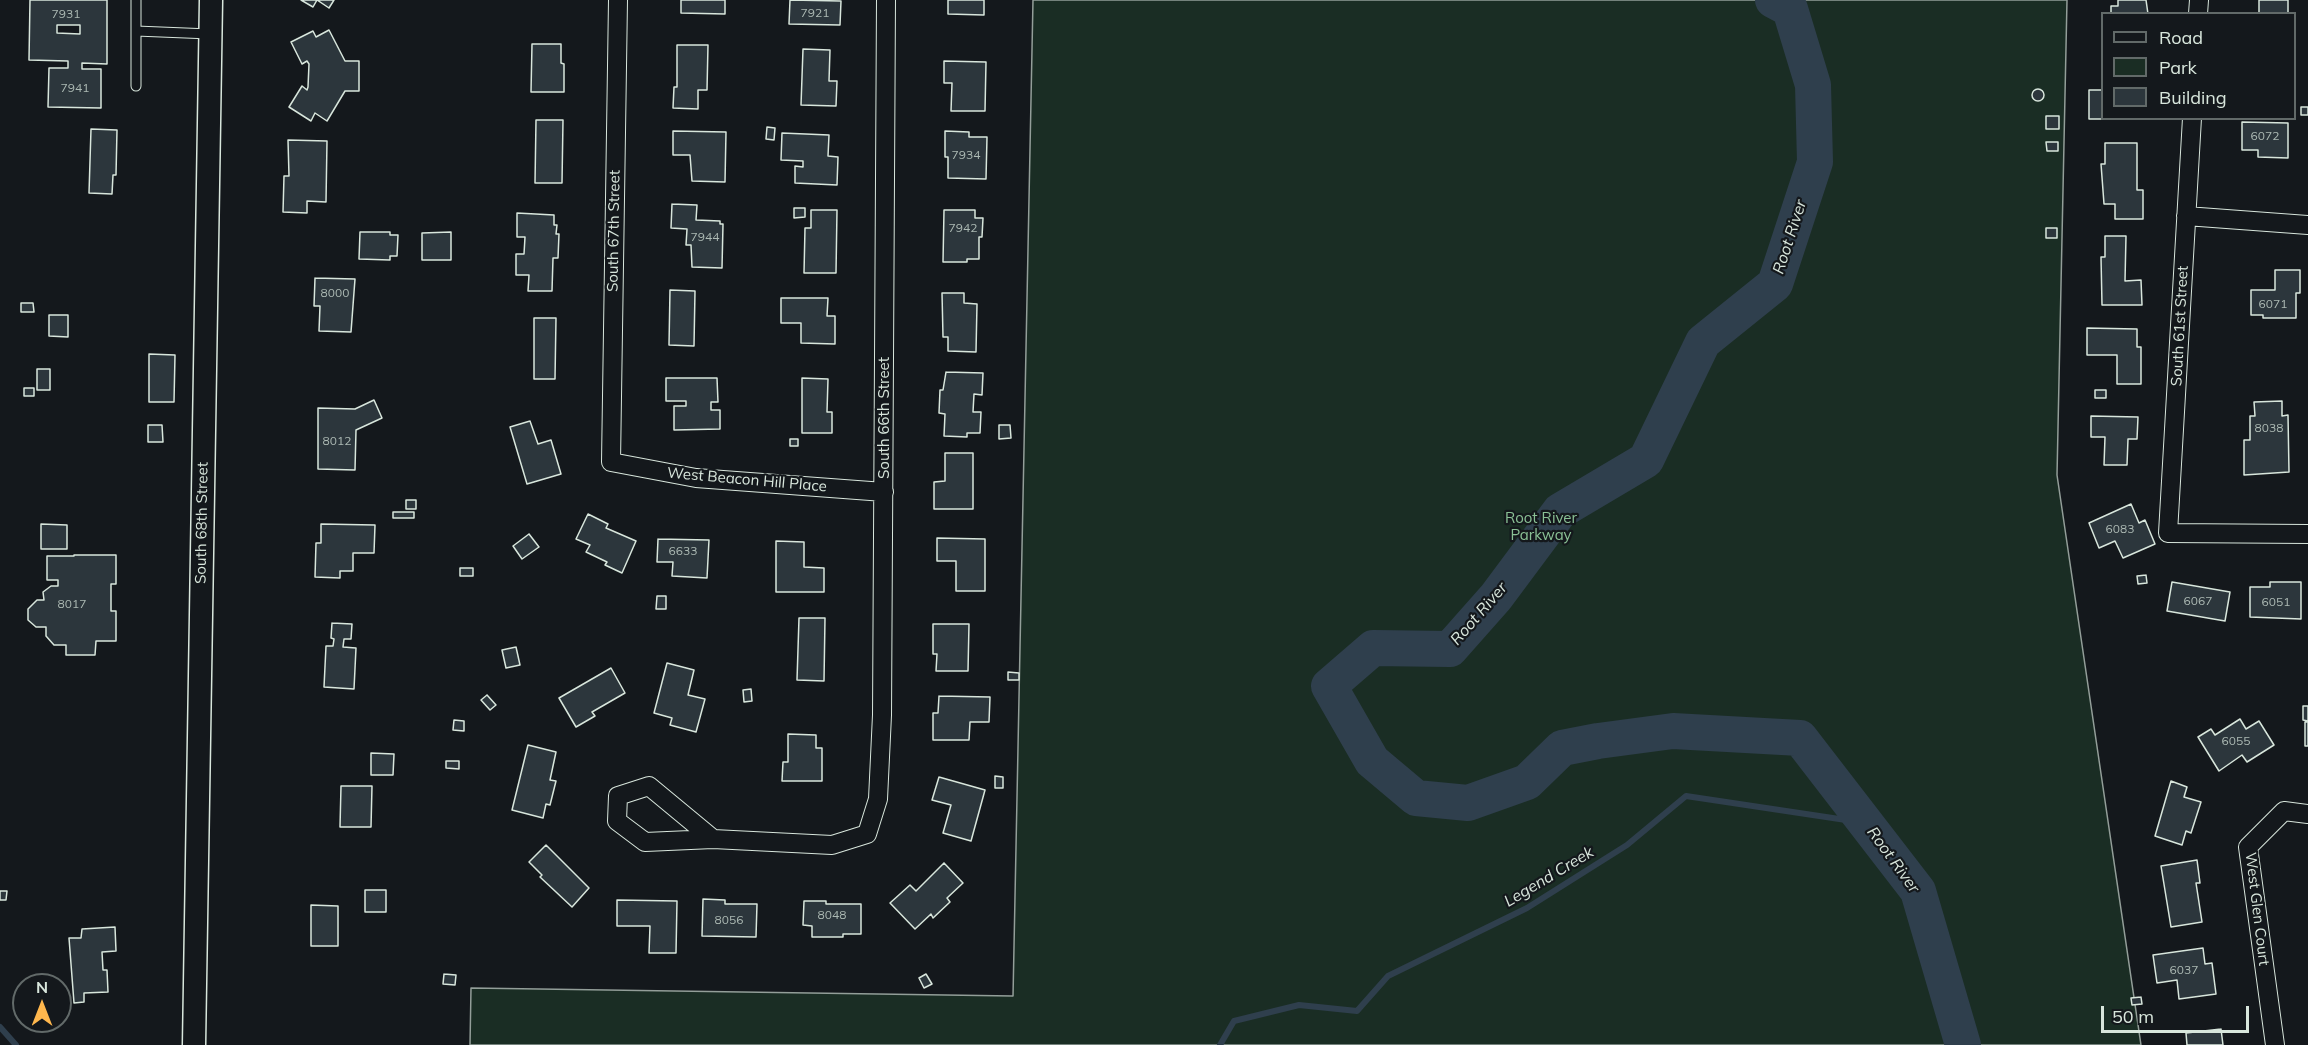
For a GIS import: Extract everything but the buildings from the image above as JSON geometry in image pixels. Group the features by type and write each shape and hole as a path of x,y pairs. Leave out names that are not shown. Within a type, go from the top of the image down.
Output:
{"street":[{"name":"South 68th Street","path":"194,1045 211,0"},
{"name":"South 67th Street","path":"611,462 618,0"},
{"name":"South 66th Street","path":"713,839 832,845 867,834 878,798 882,715 886,0"},
{"name":"South 61st Street","path":"2192,120 2168,533 2308,534"},
{"path":"2186,216 2308,225"},
{"name":"West Beacon Hill Place","path":"611,462 696,478 884,492"},
{"path":"649,786 713,839 645,842 617,821 618,796 649,786"},
{"name":"West Glen Court","path":"2275,1045 2248,847 2284,811 2308,814"}],"lane":[{"path":"136,0 136,86"},
{"path":"136,31 210,34"}],"green space":[{"name":"Root River Parkway","path":"1033,0 2067,0 2057,475 2141,1045 470,1045 471,988 1013,996"}],"waterway":[{"name":"Root River","path":"1773,0 1790,9 1813,85 1815,162 1775,284 1703,342 1646,460 1560,511 1496,597 1450,649 1373,648 1329,686 1372,761 1416,798 1468,803 1527,782 1562,748 1598,741 1673,731 1800,738 1918,891 1963,1045"},
{"name":"Legend Creek","path":"1220,1045 1234,1021 1299,1005 1357,1011 1388,976 1527,908 1627,845 1686,796 1846,820 1866,844 1896,862"},
{"name":"Legend Creek","path":"0,1027 16,1045"}]}
